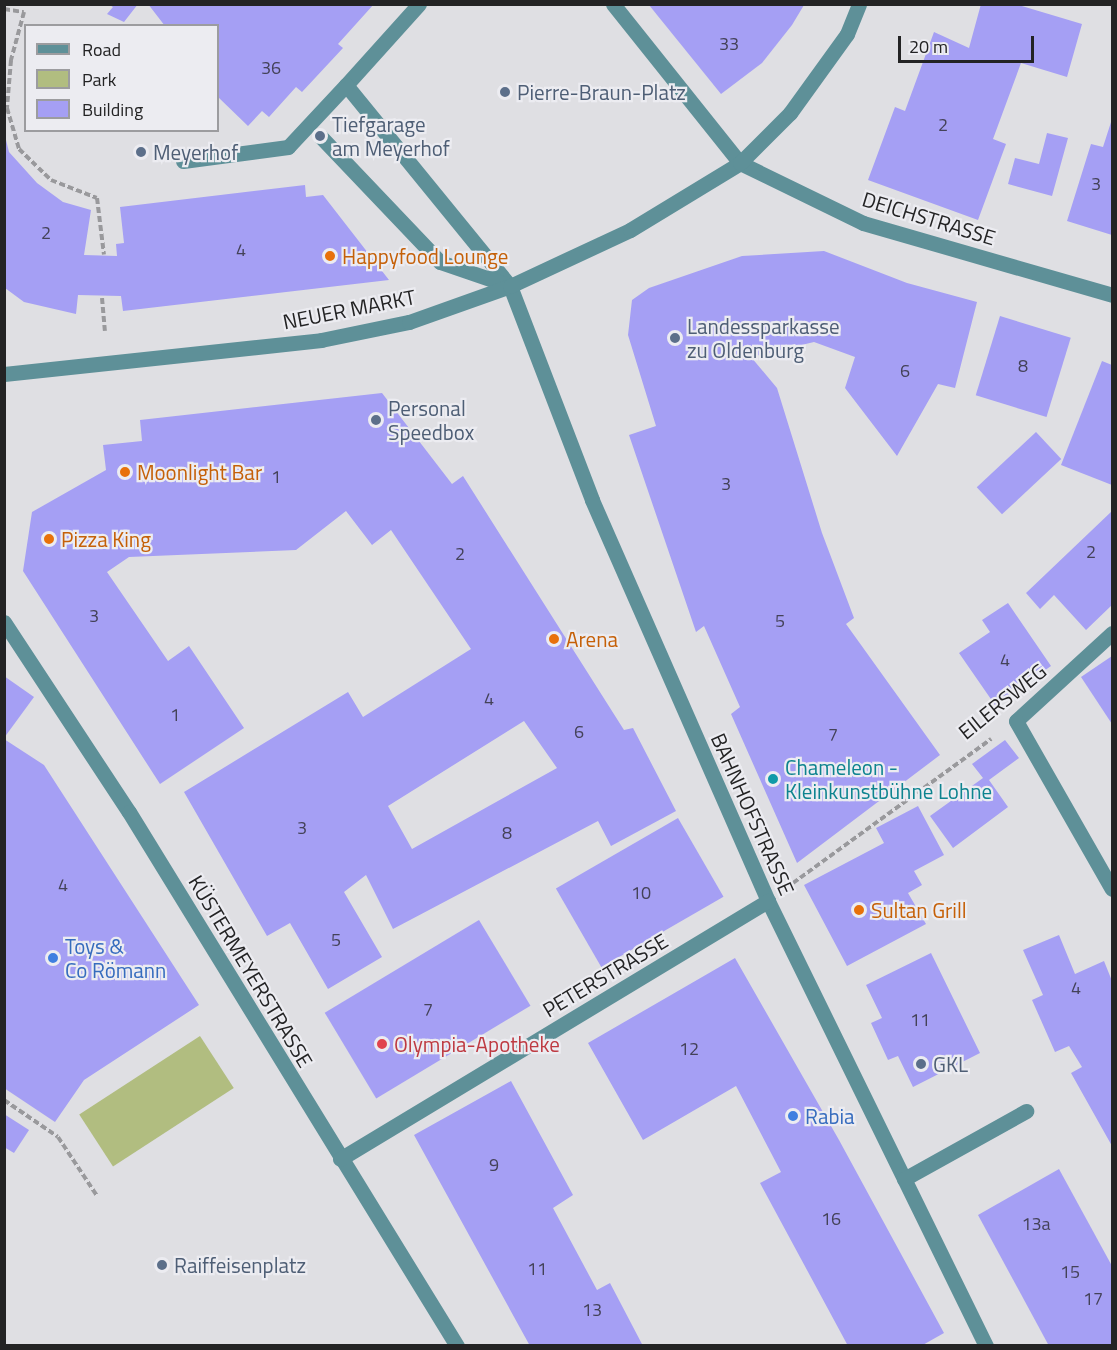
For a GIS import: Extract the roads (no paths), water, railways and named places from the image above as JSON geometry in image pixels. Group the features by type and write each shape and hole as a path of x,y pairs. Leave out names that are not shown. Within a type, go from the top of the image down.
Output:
{"street":[{"path":"183,161 288,147 419,4"},
{"path":"613,4 740,163"},
{"name":"NEUER MARKT","path":"4,374 321,340 409,322 510,286 630,230 740,163 790,113 847,34 859,4"},
{"path":"346,84 510,286"},
{"path":"320,136 440,262 510,286"},
{"name":"DEICHSTRASSE","path":"740,163 863,223 1113,295"},
{"name":"BAHNHOFSTRASSE","path":"510,286 592,500 768,901 986,1346"},
{"name":"KÜSTERMEYERSTRASSE","path":"4,622 129,812 340,1159 457,1346"},
{"name":"EILERSWEG","path":"1113,633 1016,721 1113,890"},
{"name":"PETERSTRASSE","path":"340,1159 768,901"},
{"path":"904,1179 1026,1111"}],"place":[{"name":"Pierre-Braun-Platz","path":"505,92"},
{"name":"Tiefgarage am Meyerhof","path":"320,136"},
{"name":"Meyerhof","path":"141,152"},
{"name":"Happyfood Lounge","path":"330,256"},
{"name":"Landessparkasse zu Oldenburg","path":"675,338"},
{"name":"Personal Speedbox","path":"376,420"},
{"name":"Moonlight Bar","path":"125,472"},
{"name":"Pizza King","path":"49,539"},
{"name":"Arena","path":"554,639"},
{"name":"Chameleon - Kleinkunstbühne Lohne","path":"773,779"},
{"name":"Sultan Grill","path":"859,910"},
{"name":"Toys & Co Römann","path":"53,958"},
{"name":"Olympia-Apotheke","path":"382,1044"},
{"name":"GKL","path":"921,1064"},
{"name":"Rabia","path":"793,1116"},
{"name":"Raiffeisenplatz","path":"162,1265"}]}
